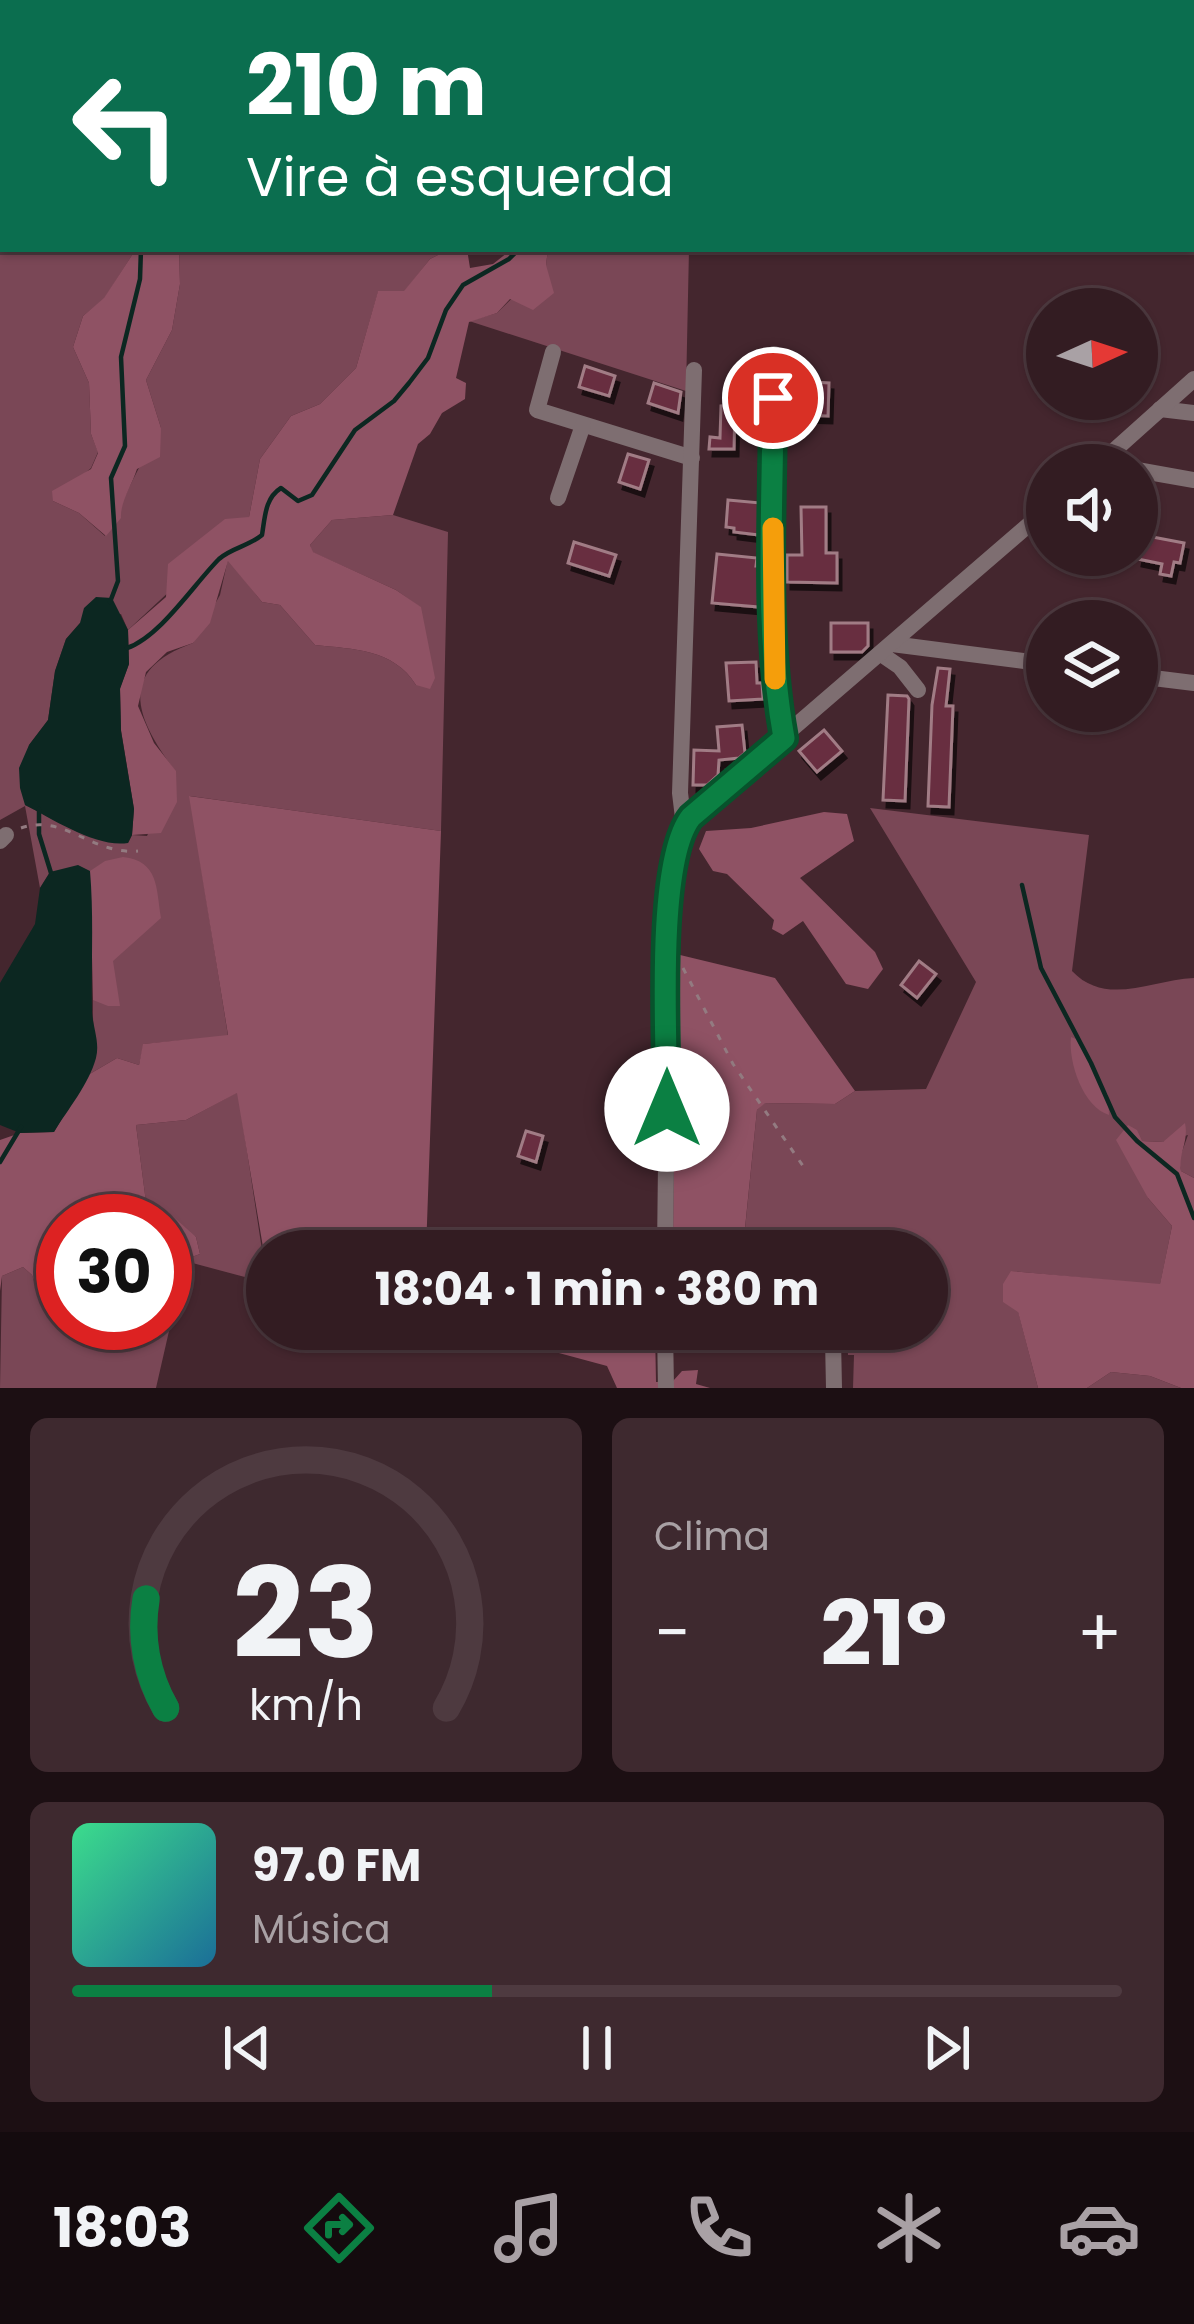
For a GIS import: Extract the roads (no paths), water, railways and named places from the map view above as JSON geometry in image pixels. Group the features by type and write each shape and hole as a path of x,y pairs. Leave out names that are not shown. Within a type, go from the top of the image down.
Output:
{"street":[{"path":"554,352 537,410 692,458"},
{"path":"774,354 773,615 784,738"},
{"path":"684,826 680,793 694,370"},
{"path":"1122,444 1194,379"},
{"path":"1160,409 1194,413"},
{"path":"558,498 583,425"},
{"path":"1158,474 1194,480"},
{"path":"665,1230 671,876 684,826 1026,527"},
{"path":"886,649 1026,662"},
{"path":"886,649 918,690"},
{"path":"1158,679 1194,683"},
{"path":"778,704 792,712 813,713"},
{"path":"665,1350 666,1388"},
{"path":"833,1350 834,1388"}],"waterway":[{"path":"110,602 118,581 111,478 125,446 121,357 140,279 141,252"},
{"path":"127,648 164,622 219,559 262,535 276,492 281,488 298,501 312,495 355,430 394,401 428,358 446,310 463,285 516,252"},
{"path":"39,809 39,834 51,873"},
{"path":"1022,885 1041,968 1115,1117 1177,1174 1194,1218"},
{"path":"0,1162 21,1127"}]}
